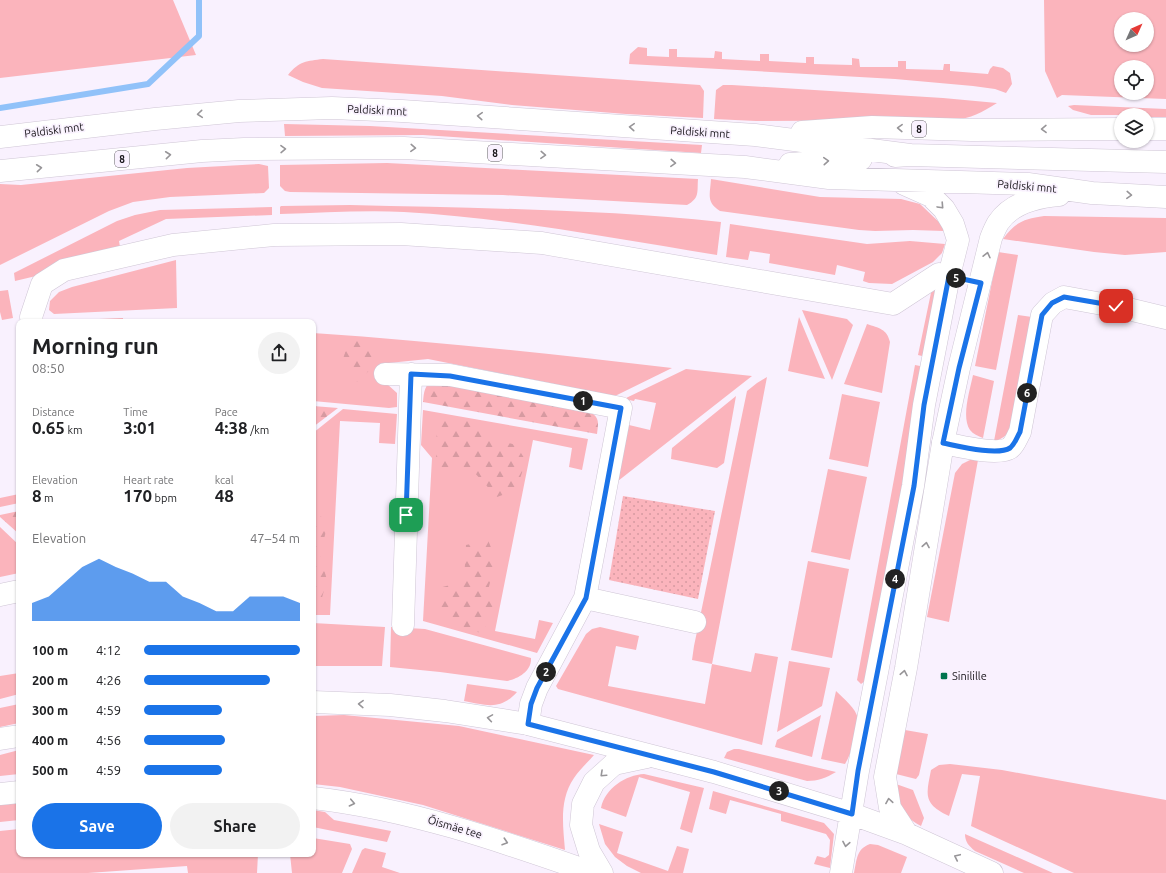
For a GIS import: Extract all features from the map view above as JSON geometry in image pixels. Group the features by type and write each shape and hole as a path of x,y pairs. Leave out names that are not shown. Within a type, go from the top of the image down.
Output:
{"main road":[{"name":"Paldiski mnt","path":"0,137 239,111 332,108 402,111 755,135 910,155"},
{"name":"Paldiski mnt","path":"755,135 872,127 972,130 1114,129"},
{"path":"1154,129 1166,129"},
{"name":"Paldiski mnt","path":"0,171 202,151 244,149 396,148 745,167 829,178 1028,184 1092,193 1166,197"},
{"name":"Paldiski mnt","path":"745,167 910,155 1166,162"},
{"path":"841,873 861,756 914,486 924,405 949,276 958,240 953,224 944,209 931,196 896,180"},
{"path":"907,834 890,808 885,777 906,668 943,443 959,368 991,238 997,224 1005,214 1032,199 1047,196 1092,193"},
{"path":"31,319 42,284 64,270 173,246 274,235 401,234 542,243 893,304 939,274 981,283"},
{"path":"943,443 999,452 1010,448 1016,441 1020,432 1042,315 1052,303 1064,297 1124,308 1166,318"},
{"path":"385,374 450,376 621,408 586,598 537,688 531,704 528,724"},
{"path":"403,626 411,374"},
{"path":"0,595 16,592"},
{"path":"586,598 696,622"},
{"path":"316,702 398,706 445,711 528,724 728,776 852,814 907,834 992,873"},
{"path":"0,739 16,736"},
{"path":"602,873 589,851 581,825 583,804 594,782 614,764 652,756"},
{"path":"0,794 16,792"},
{"name":"Õismäe tee","path":"316,798 345,802 431,820 508,843 593,873"}],"green space":[{"path":"0,0 173,0 196,55 0,78"},
{"path":"1044,0 1166,0 1166,99 1154,99 1154,60 1114,60 1114,97 1062,95 1057,98 1045,71"},
{"path":"638,47 647,48 647,56 669,57 669,49 677,49 677,57 714,58 715,51 722,52 722,59 760,61 760,54 769,54 769,61 806,63 806,57 814,57 814,64 852,65 852,58 859,59 860,67 898,67 898,61 906,61 906,69 943,70 944,64 950,64 950,71 988,74 993,66 1003,68 1010,73 1012,84 1006,93 995,89 973,86 895,79 629,64 630,54"},
{"path":"323,59 700,85 704,91 703,118 626,114 512,105 442,96 322,88 288,75 292,70 304,62"},
{"path":"723,85 943,98 997,103 986,110 966,118 953,120 756,121 714,119 716,90"},
{"path":"1068,106 1143,108 1114,108 1114,115 1091,115 1073,110"},
{"path":"1154,108 1166,109 1166,117 1154,117"},
{"path":"284,124 370,126 702,145 701,153 423,135 285,136"},
{"path":"387,163 698,179 698,191 694,200 687,205 503,195 290,192 285,191 280,186 280,165"},
{"path":"259,164 268,166 269,188 264,193 170,197 133,202 109,211 0,265 0,184 21,185 187,168"},
{"path":"711,179 820,197 901,199 920,204 940,223 944,231 859,230 720,211 716,208 710,198"},
{"path":"350,205 489,208 629,214 721,222 717,255 561,229 443,215 373,211 280,214 281,206"},
{"path":"272,207 272,215 166,219 119,241 120,247 36,276 15,281 14,273 117,221 135,215 160,210"},
{"path":"1044,216 1166,218 1166,252 1125,255 1003,239 1007,233 1020,222 1031,218"},
{"path":"730,224 867,244 910,241 945,244 942,253 933,262 892,284 869,283 863,281 865,272 837,265 835,275 769,263 770,254 750,251 748,260 726,257"},
{"path":"998,252 1018,255 996,370 975,366"},
{"path":"176,260 177,308 54,314 49,310 50,301 59,292 72,287"},
{"path":"932,288 938,288 926,357 918,355"},
{"path":"8,290 13,318 2,320 0,312 0,291"},
{"path":"802,310 847,319 853,325 832,380"},
{"path":"1018,315 1032,317 1011,429 1002,438 994,441"},
{"path":"799,317 825,379 788,371"},
{"path":"123,318 123,319 99,319"},
{"path":"867,324 879,328 885,332 890,342 882,393 844,384"},
{"path":"316,333 492,348 672,368 615,396 428,359 379,364 377,382 387,384 397,393 397,407 389,408 316,401"},
{"path":"349,340 375,341 374,366 357,382 343,359"},
{"path":"915,365 925,367 865,681 861,684 857,680"},
{"path":"686,369 752,376 618,481 629,425 650,430 656,403 635,399 634,401 624,399"},
{"path":"973,375 994,381 983,438 974,434 967,425 966,411"},
{"path":"767,377 712,664 692,660 694,646 747,391"},
{"path":"434,380 587,409 597,419 597,434 423,402 426,387"},
{"path":"842,394 880,402 868,467 829,459"},
{"path":"736,396 724,463 717,468 671,459 672,448"},
{"path":"316,406 338,408 316,425"},
{"path":"343,409 397,414 395,444 379,443 380,423 340,421 330,615 316,615 316,431"},
{"path":"423,410 588,439 582,470 569,467 572,448 533,440 495,631 535,639 539,620 553,623 537,653 423,621 432,458 421,445"},
{"path":"437,417 480,422 486,437 516,445 526,461 516,490 497,497 472,470 436,468"},
{"path":"970,460 978,460 949,622 927,617 955,473 962,464"},
{"path":"828,469 867,477 850,560 811,552"},
{"path":"16,495 16,504 0,507 0,498"},
{"path":"623,496 715,511 698,599 609,580"},
{"path":"16,512 16,531 0,517 0,515"},
{"path":"316,512 319,513 327,527 320,555 327,580 321,601 316,604"},
{"path":"0,527 16,542 16,574 0,577"},
{"path":"488,540 496,560 487,594 493,606 483,633 460,629 439,617 439,588 464,581 466,545"},
{"path":"808,561 849,569 832,658 791,650"},
{"path":"316,623 385,627 382,666 316,666"},
{"path":"391,627 425,629 531,658 531,663 524,674 507,681 390,667"},
{"path":"600,627 639,636 636,650 616,646 608,686 705,704 712,664 751,672 755,653 778,657 762,745 558,689 556,686 586,634 592,629"},
{"path":"789,661 830,668 822,706 777,732"},
{"path":"16,673 16,695 0,699 0,676"},
{"path":"467,684 517,692 505,702 499,704 479,704 464,701"},
{"path":"836,691 852,707 858,719 852,748 845,764 821,759"},
{"path":"16,705 16,724 0,727 0,708"},
{"path":"344,715 459,726 594,755 576,775 569,786 566,795 563,813 565,850 423,805 340,787 316,784 316,716"},
{"path":"821,715 812,757 775,747 777,740"},
{"path":"905,730 928,734 919,775 916,779 896,774"},
{"path":"734,749 836,772 822,779 807,781 724,758 727,752"},
{"path":"16,751 16,774 0,776 0,755"},
{"path":"950,764 1002,770 1166,800 1166,873 1074,873 971,826 980,776 962,774 949,816 941,812 931,803 928,798 928,786 931,770 939,765"},
{"path":"644,774 704,788 692,833 680,829 690,792 639,777 626,817 601,808 607,794 617,784 630,777"},
{"path":"896,784 913,790 924,818 921,826 909,818 902,809"},
{"path":"713,791 824,823 834,834 830,868 814,864 817,856 825,858 829,855 830,840 826,834 781,821 781,814 730,800 726,814 709,809"},
{"path":"16,803 16,820 0,822 0,805"},
{"path":"316,810 325,812 334,820 391,831 387,842 316,828"},
{"path":"599,824 623,832 617,853 668,871 677,846 689,849 683,873 641,873 627,866 615,857 605,844"},
{"path":"16,829 16,857 258,857 257,873 188,873 187,866 88,873 0,873 0,831"},
{"path":"965,834 1053,873 1024,873 975,851 968,844"},
{"path":"316,838 350,844 352,849 342,873 292,873 290,857 316,857"},
{"path":"870,844 878,845 907,857 901,873 854,873 860,852 865,846"},
{"path":"365,848 386,853 382,867 400,873 352,873 362,850"}],"waterway":[{"path":"0,108 148,84 199,36 199,0"}],"place":[{"name":"Sinilille","path":"944,676"}],"route":[{"path":"406,515 411,374 450,376 621,408 586,598 537,688 531,704 528,724 714,772 852,814 858,771 914,486 924,405 949,276 981,283 959,368 943,443 999,452 1010,448 1016,441 1020,432 1042,315 1052,303 1064,297 1116,306"}]}
